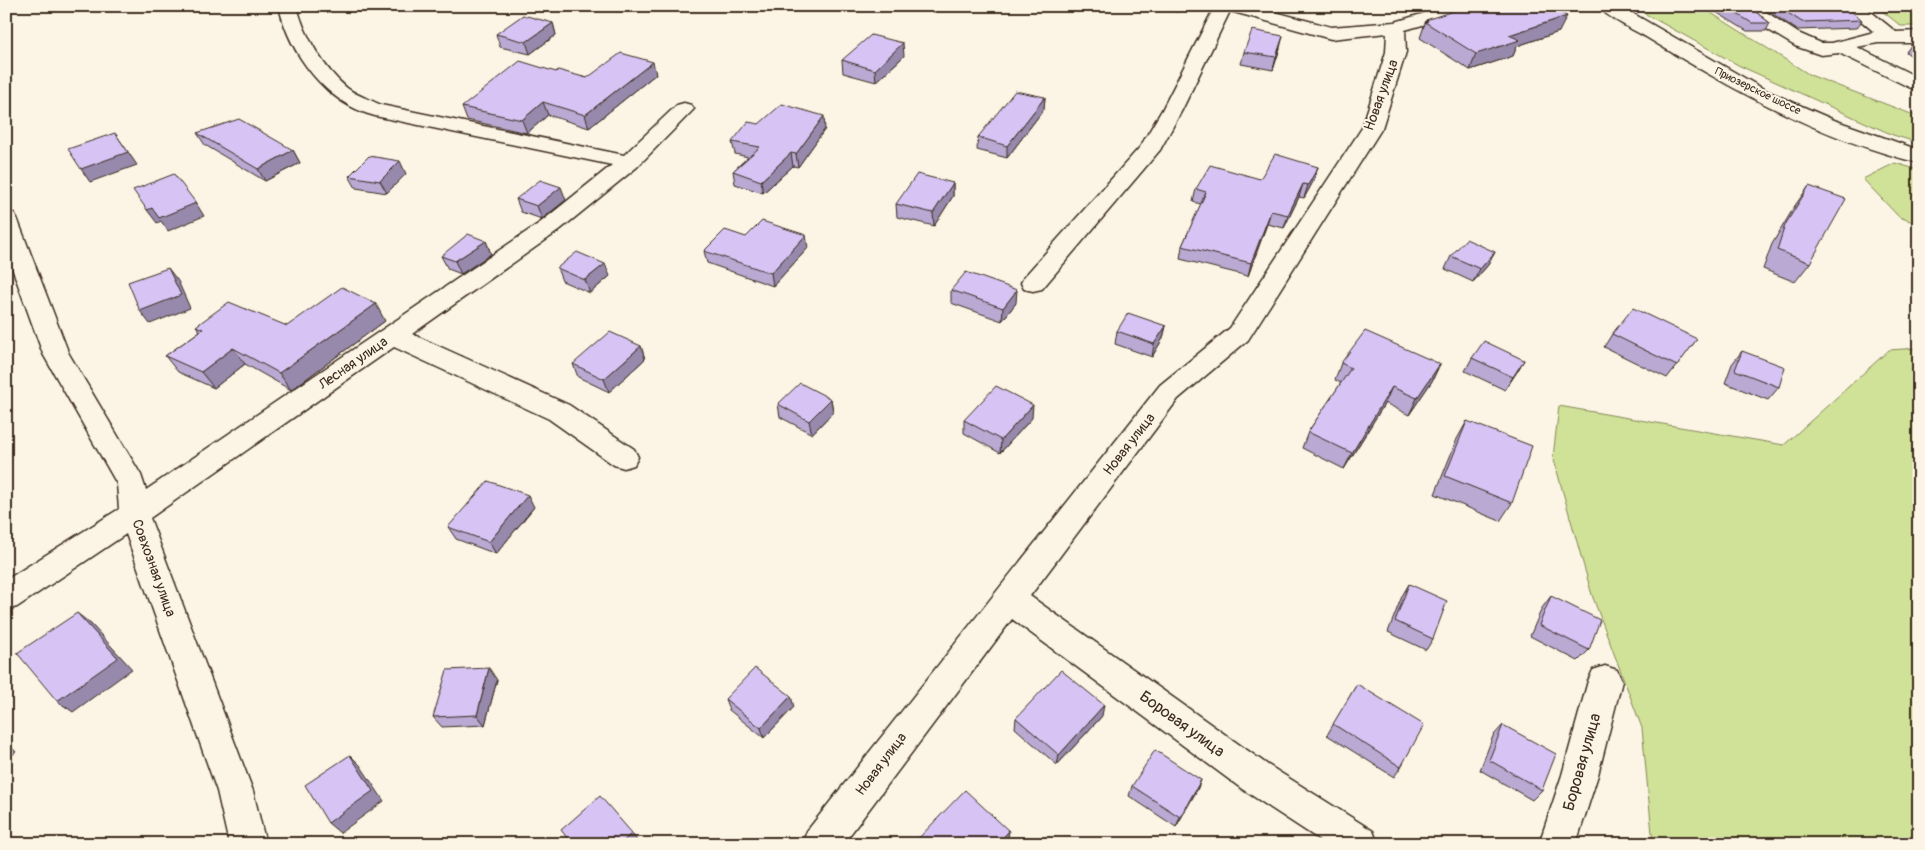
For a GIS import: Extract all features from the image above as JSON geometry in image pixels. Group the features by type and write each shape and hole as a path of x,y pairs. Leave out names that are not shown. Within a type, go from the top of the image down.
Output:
{"street":[{"path":"288,6 289,17 309,54 340,92 375,110 629,162"},
{"path":"1033,283 1149,150 1172,110 1224,6"},
{"path":"1232,6 1331,33 1396,27 1469,6"},
{"name":"Приозерское шоссе","path":"1607,6 1740,85 1885,147 1919,157"},
{"path":"1744,6 1803,43 1820,49 1834,50 1851,41 1867,38 1919,37"},
{"path":"1853,6 1892,38"},
{"name":"Новая улица","path":"820,844 1008,598 1169,392 1239,334 1372,128 1396,52 1396,27"},
{"path":"1867,38 1882,54 1919,86"},
{"path":"1842,47 1919,86"},
{"name":"Лесная улица","path":"6,597 134,514 548,227 629,162 684,109"},
{"name":"Совхозная улица","path":"8,233 56,354 131,483 134,514 236,791 248,844"},
{"path":"392,336 559,412 624,457"},
{"name":"Боровая улица","path":"1008,598 1255,777 1360,844"},
{"name":"Боровая улица","path":"1557,844 1580,775 1605,680"}],"green space":[{"path":"1637,6 1700,6 1810,75 1919,117 1919,143 1893,135 1740,66 1640,11"},
{"path":"1918,6 1919,26 1901,26 1877,7"},
{"path":"1895,163 1919,170 1919,224 1899,217 1863,179"},
{"path":"1919,348 1919,844 1653,844 1642,728 1592,595 1553,457 1559,406 1784,445 1889,350"}],"building":[{"path":"1468,6 1549,6 1567,16 1509,35 1520,40 1476,54 1425,22 1428,21 1426,20"},
{"path":"1724,6 1748,6 1770,23 1752,23"},
{"path":"1777,6 1845,6 1862,20 1802,22"},
{"path":"523,15 553,23 526,42 496,34"},
{"path":"1252,30 1283,36 1276,57 1244,52"},
{"path":"871,35 903,43 875,70 842,60"},
{"path":"621,53 653,62 585,115 543,102 522,120 462,107 520,61 556,72 558,70 587,78"},
{"path":"1015,91 1045,97 1007,146 978,137"},
{"path":"782,104 824,116 796,154 791,153 761,181 733,171 760,147 732,142 748,122 759,124"},
{"path":"239,119 293,150 258,169 197,133"},
{"path":"115,133 128,152 81,169 68,149"},
{"path":"1275,154 1318,167 1308,185 1303,184 1288,215 1271,211 1251,263 1182,246 1206,192 1196,189 1210,165 1260,179"},
{"path":"369,156 400,161 380,181 349,176"},
{"path":"174,174 196,203 159,218 152,208 147,210 133,190"},
{"path":"917,174 953,183 933,213 896,204"},
{"path":"540,180 561,187 537,206 516,199"},
{"path":"1809,186 1846,199 1810,263 1777,250 1785,225"},
{"path":"762,221 806,235 771,273 704,251 725,230 746,237"},
{"path":"468,234 486,241 455,261 441,256"},
{"path":"1466,239 1495,252 1480,269 1451,256"},
{"path":"577,252 605,264 585,280 557,268"},
{"path":"168,268 181,295 140,311 128,282"},
{"path":"966,272 1017,290 1003,308 951,290"},
{"path":"342,287 376,304 279,373 233,348 201,372 165,356 203,329 196,326 229,302 287,326"},
{"path":"1633,308 1697,339 1677,366 1612,334"},
{"path":"1128,313 1166,326 1154,344 1117,331"},
{"path":"1365,331 1440,364 1417,398 1392,387 1352,453 1308,432 1351,368 1341,363"},
{"path":"610,332 641,346 604,379 573,364"},
{"path":"1484,341 1524,360 1513,377 1472,358"},
{"path":"1742,351 1785,367 1779,387 1735,370"},
{"path":"800,383 831,399 809,421 778,404"},
{"path":"996,386 1033,405 1001,440 964,420"},
{"path":"1467,421 1532,446 1512,503 1445,476"},
{"path":"488,481 528,495 489,542 448,527"},
{"path":"1409,584 1447,601 1433,639 1395,621"},
{"path":"1551,596 1600,620 1589,650 1539,625"},
{"path":"77,613 118,658 57,701 17,653"},
{"path":"489,668 477,715 433,717 447,670"},
{"path":"755,668 791,696 761,728 725,699"},
{"path":"1061,670 1104,705 1059,755 1016,718"},
{"path":"1357,684 1424,725 1401,767 1333,724"},
{"path":"1503,725 1556,754 1542,790 1489,760"},
{"path":"1155,750 1201,780 1180,817 1132,786"},
{"path":"350,755 373,791 328,823 305,785"},
{"path":"965,790 1009,831 997,844 913,844"},
{"path":"600,796 632,833 620,844 572,844 561,830"}]}
